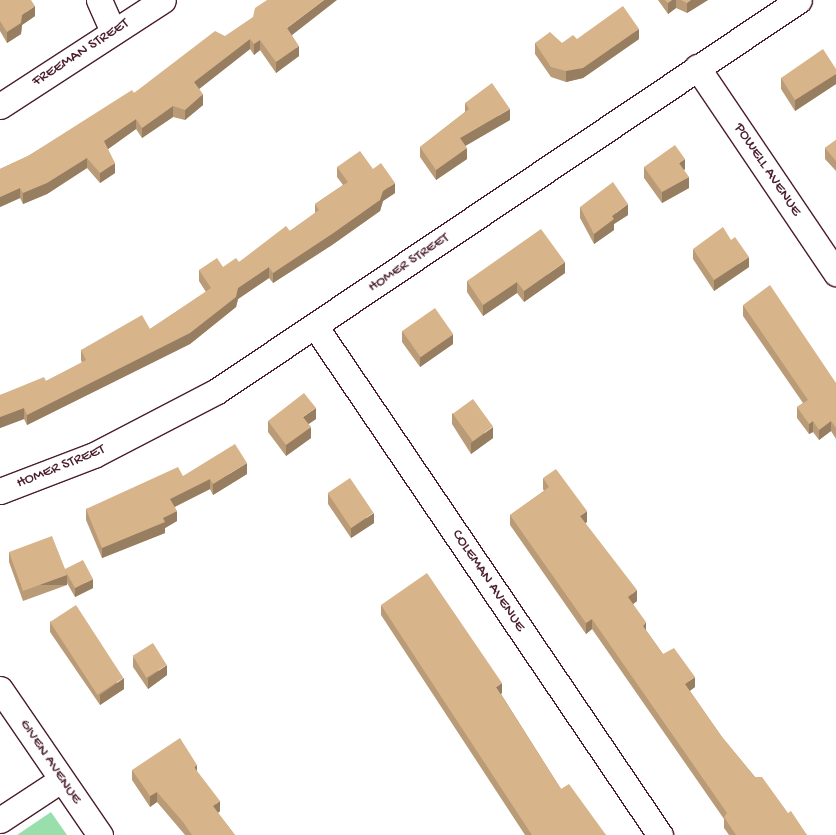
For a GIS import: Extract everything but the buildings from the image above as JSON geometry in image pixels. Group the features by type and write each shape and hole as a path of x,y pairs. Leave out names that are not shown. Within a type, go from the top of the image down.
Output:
{"street":[{"path":"99,0 113,32"},
{"name":"FREEMAN STREET","path":"0,106 163,0"},
{"name":"HOMER STREET","path":"0,491 141,433 217,391 799,0"},
{"name":"POWELL AVENUE","path":"697,68 836,273"},
{"name":"COLEMAN AVENUE","path":"315,326 660,835"},
{"name":"GIVEN AVENUE","path":"0,689 100,835"},
{"path":"0,820 61,780"}],"green space":[{"path":"51,812 67,835 17,835"}]}
